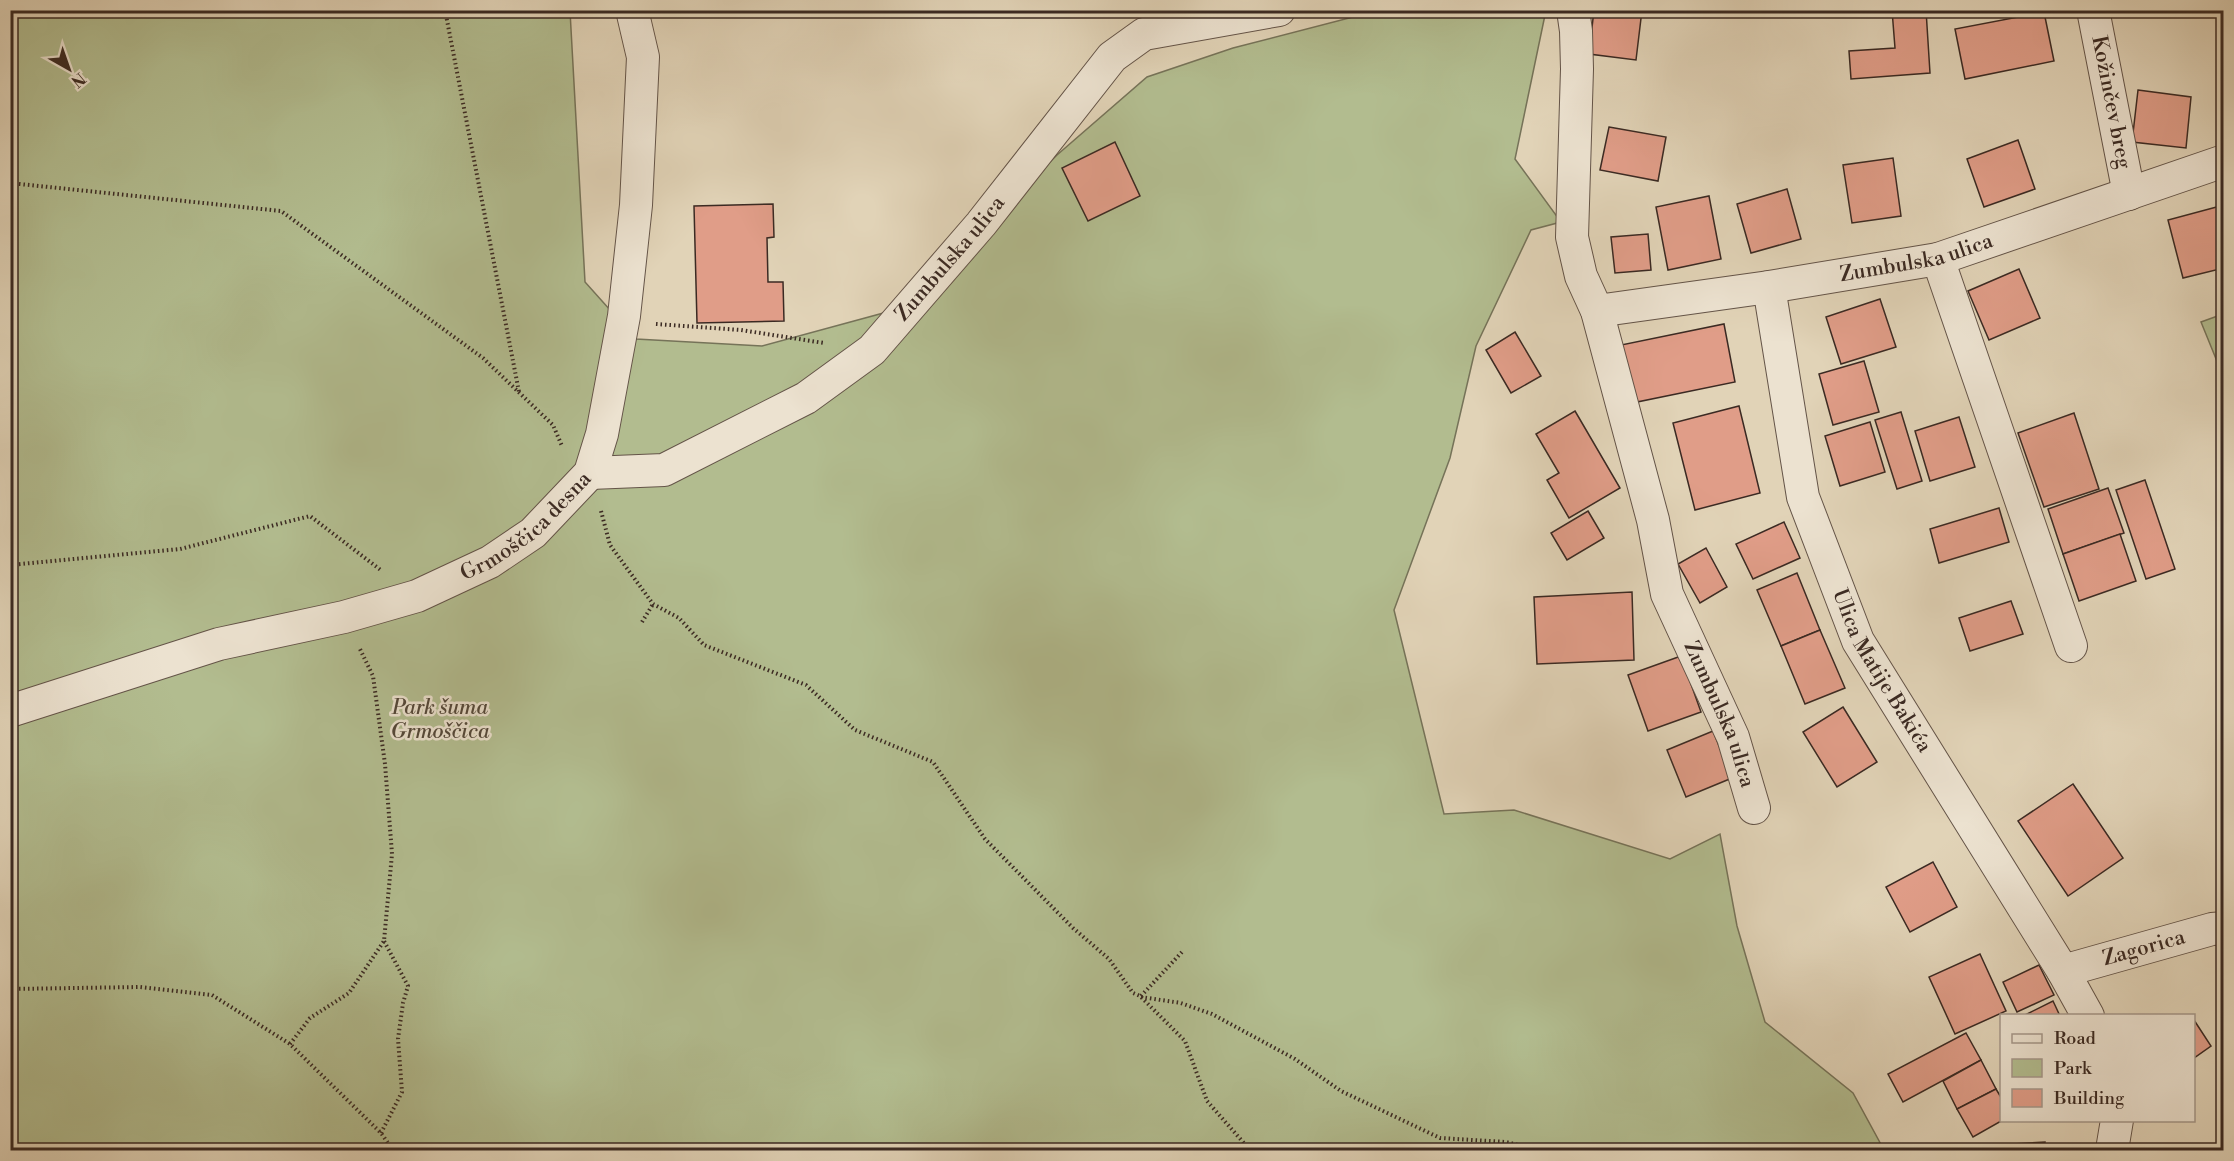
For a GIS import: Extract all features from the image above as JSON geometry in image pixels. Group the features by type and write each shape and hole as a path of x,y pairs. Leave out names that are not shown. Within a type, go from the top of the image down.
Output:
{"street":[{"name":"Grmoščica desna","path":"10,711 219,644 344,617 417,596 490,562 533,533 590,473 602,434 624,316 636,205 643,57 633,10"},
{"name":"Zumbulska ulica","path":"590,473 664,470 806,398 872,350 981,224 1112,57 1144,34 1279,10"},
{"name":"Zumbulska ulica","path":"1573,10 1576,31 1576,69 1572,237 1581,276 1597,311 1653,520 1667,594 1733,737 1754,808"},
{"name":"Kožinčev breg","path":"2093,10 2129,194"},
{"name":"Zumbulska ulica","path":"1597,311 1769,287 1938,259 2223,161"},
{"path":"1938,259 2071,646"},
{"name":"Ulica Matije Bakića","path":"1769,287 1803,497 1858,641 2063,971 2087,1014"},
{"name":"Zagorica","path":"2063,971 2212,929 2223,928"},
{"path":"2112,1150 2116,1122"}],"path":[{"path":"445,10 519,393"},
{"path":"10,183 281,211 483,358 553,425 571,466 590,473 610,545 653,604 679,618 704,645 806,685 855,730 933,762 985,839 1073,928 1109,959 1133,993 1181,1003 1212,1014 1295,1059 1341,1091 1440,1138 1506,1142 1539,1150"},
{"path":"624,316 642,323 741,330 872,350"},
{"path":"10,565 180,549 310,516 417,596"},
{"path":"642,622 653,604"},
{"path":"290,1044 310,1018 349,993 384,941 392,854 385,764 373,676 344,617"},
{"path":"381,1133 402,1092 398,1039 408,986 384,941"},
{"path":"1140,996 1182,952"},
{"path":"10,989 140,987 212,995 290,1044 381,1133 393,1150"},
{"path":"1140,996 1185,1041 1207,1101 1250,1150"}],"green space":[{"name":"Park šuma Grmoščica","path":"10,11 570,11 585,282 636,339 762,346 898,309 1057,155 1147,77 1233,48 1376,11 1540,11 1545,15 1515,159 1561,222 1531,230 1476,346 1450,458 1394,610 1444,814 1514,810 1670,859 1720,834 1737,926 1765,1022 1853,1093 1884,1150 11,1150"},
{"path":"2224,314 2223,376 2201,322"}],"building":[{"path":"1594,10 1642,10 1636,60 1589,54"},
{"path":"1892,10 1926,10 1930,73 1851,79 1849,51 1895,48"},
{"path":"2044,12 2054,61 1965,79 1955,29"},
{"path":"2138,90 2191,97 2186,148 2132,142"},
{"path":"1609,127 1666,137 1658,181 1600,170"},
{"path":"2018,140 2035,189 1984,207 1967,159"},
{"path":"1115,142 1140,196 1088,221 1062,168"},
{"path":"1893,158 1901,216 1852,223 1843,165"},
{"path":"1787,189 1801,239 1751,253 1737,204"},
{"path":"1709,196 1721,259 1668,270 1656,207"},
{"path":"773,204 774,237 767,238 768,282 783,282 784,321 697,323 694,206"},
{"path":"2224,205 2224,268 2183,278 2168,220"},
{"path":"1648,234 1651,270 1615,273 1611,237"},
{"path":"2019,269 2040,318 1989,340 1968,291"},
{"path":"1880,299 1896,347 1841,364 1826,317"},
{"path":"1724,324 1735,382 1632,403 1621,345"},
{"path":"1515,332 1541,376 1511,393 1486,350"},
{"path":"1864,361 1879,412 1833,425 1819,374"},
{"path":"1739,406 1760,493 1695,510 1673,423"},
{"path":"1575,411 1620,488 1569,518 1547,480 1559,473 1536,434"},
{"path":"1901,412 1922,481 1897,489 1875,420"},
{"path":"2074,413 2099,489 2044,507 2018,433"},
{"path":"1959,417 1975,467 1930,481 1915,431"},
{"path":"1870,422 1885,472 1840,486 1825,436"},
{"path":"2145,480 2175,569 2146,579 2116,490"},
{"path":"2108,488 2124,533 2063,554 2048,509"},
{"path":"1999,508 2009,542 1939,563 1930,529"},
{"path":"1588,511 1604,538 1567,560 1551,533"},
{"path":"1784,522 1800,558 1753,579 1736,544"},
{"path":"2120,534 2136,581 2079,601 2063,554"},
{"path":"1706,548 1727,587 1700,603 1678,564"},
{"path":"1797,573 1820,630 1781,646 1757,590"},
{"path":"1632,592 1634,660 1537,664 1534,597"},
{"path":"2011,601 2023,634 1970,651 1959,618"},
{"path":"1820,630 1845,688 1805,704 1781,646"},
{"path":"1681,656 1701,712 1648,731 1628,675"},
{"path":"1843,707 1877,762 1837,787 1803,732"},
{"path":"1713,731 1732,778 1686,797 1667,750"},
{"path":"2073,784 2123,858 2068,896 2018,821"},
{"path":"1933,862 1957,907 1910,932 1886,887"},
{"path":"1980,954 2006,1011 1955,1034 1929,977"},
{"path":"2039,965 2054,995 2017,1012 2003,982"},
{"path":"2053,1001 2059,1014 2027,1014"},
{"path":"2195,1022 2211,1046 2195,1057"},
{"path":"1966,1033 1981,1060 1903,1102 1888,1074"},
{"path":"1981,1060 1996,1089 1957,1109 1943,1081"},
{"path":"1996,1089 2000,1096 2000,1122 1973,1137 1957,1109"},
{"path":"2045,1142 2045,1150 1996,1150 1996,1145"}]}
